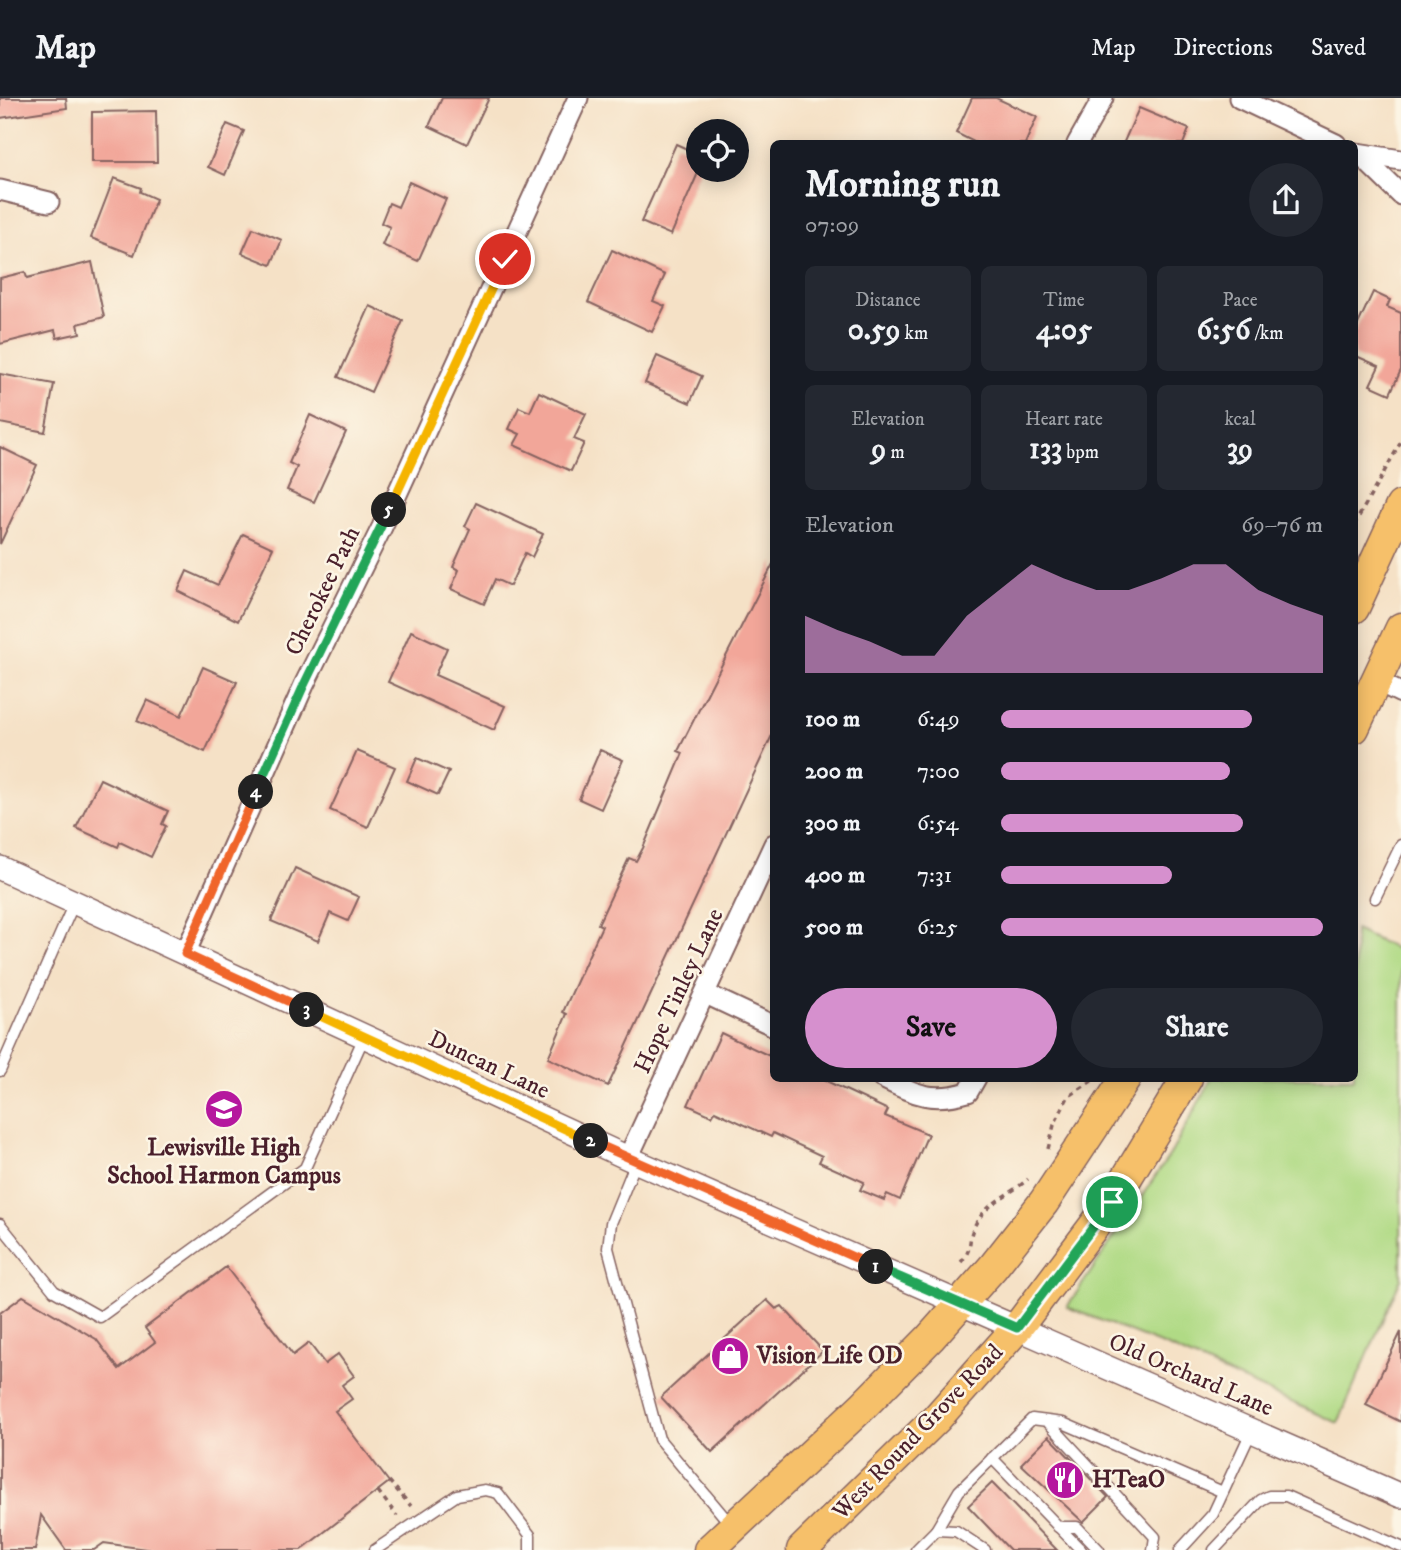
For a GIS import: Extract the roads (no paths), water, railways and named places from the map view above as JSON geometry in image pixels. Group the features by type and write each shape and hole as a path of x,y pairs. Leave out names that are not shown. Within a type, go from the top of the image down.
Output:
{"main road":[{"path":"1358,599 1401,506"},
{"path":"1358,723 1389,687 1401,628"},
{"path":"709,1550 863,1406 960,1303 1044,1202 1123,1082"},
{"name":"West Round Grove Road","path":"802,1550 936,1419 1023,1319 1112,1202 1185,1082"}],"street":[{"name":"Cherokee Path","path":"185,954 304,685 382,527 578,98"},
{"path":"1079,140 1103,98"},
{"path":"1239,98 1328,140"},
{"path":"1358,153 1401,160"},
{"path":"1358,154 1401,195"},
{"path":"0,190 49,202"},
{"name":"Hope Tinley Lane","path":"632,1160 770,853"},
{"name":"Duncan Lane","path":"0,868 632,1160 960,1303"},
{"path":"706,994 770,1024"},
{"path":"891,1082 928,1098 947,1098 968,1092 974,1082"},
{"name":"Old Orchard Lane","path":"960,1303 1023,1319 1252,1430 1401,1496"}],"lane":[{"path":"1375,898 1401,845"},
{"path":"0,1071 74,903"},
{"path":"0,1224 54,1291 100,1317 305,1168 365,1037"},
{"path":"632,1160 611,1223 608,1248 659,1439 733,1528"},
{"path":"916,1550 936,1530 959,1490 1032,1419 1063,1423 1223,1492"},
{"path":"1048,1422 1155,1537 1153,1550"},
{"path":"1180,1550 1213,1514 1252,1430"},
{"path":"992,1458 1082,1550"},
{"path":"375,1550 457,1495 485,1490 498,1493 530,1535 530,1550"},
{"path":"1214,1550 1250,1511 1269,1496 1286,1496 1401,1547"},
{"path":"1059,1527 1077,1527 1099,1550"},
{"path":"936,1530 956,1531 985,1550"}],"place":[{"name":"Lewisville High School Harmon Campus","path":"224,1109"},
{"name":"Vision Life OD","path":"730,1356"},
{"name":"HTeaO","path":"1065,1480"}]}
